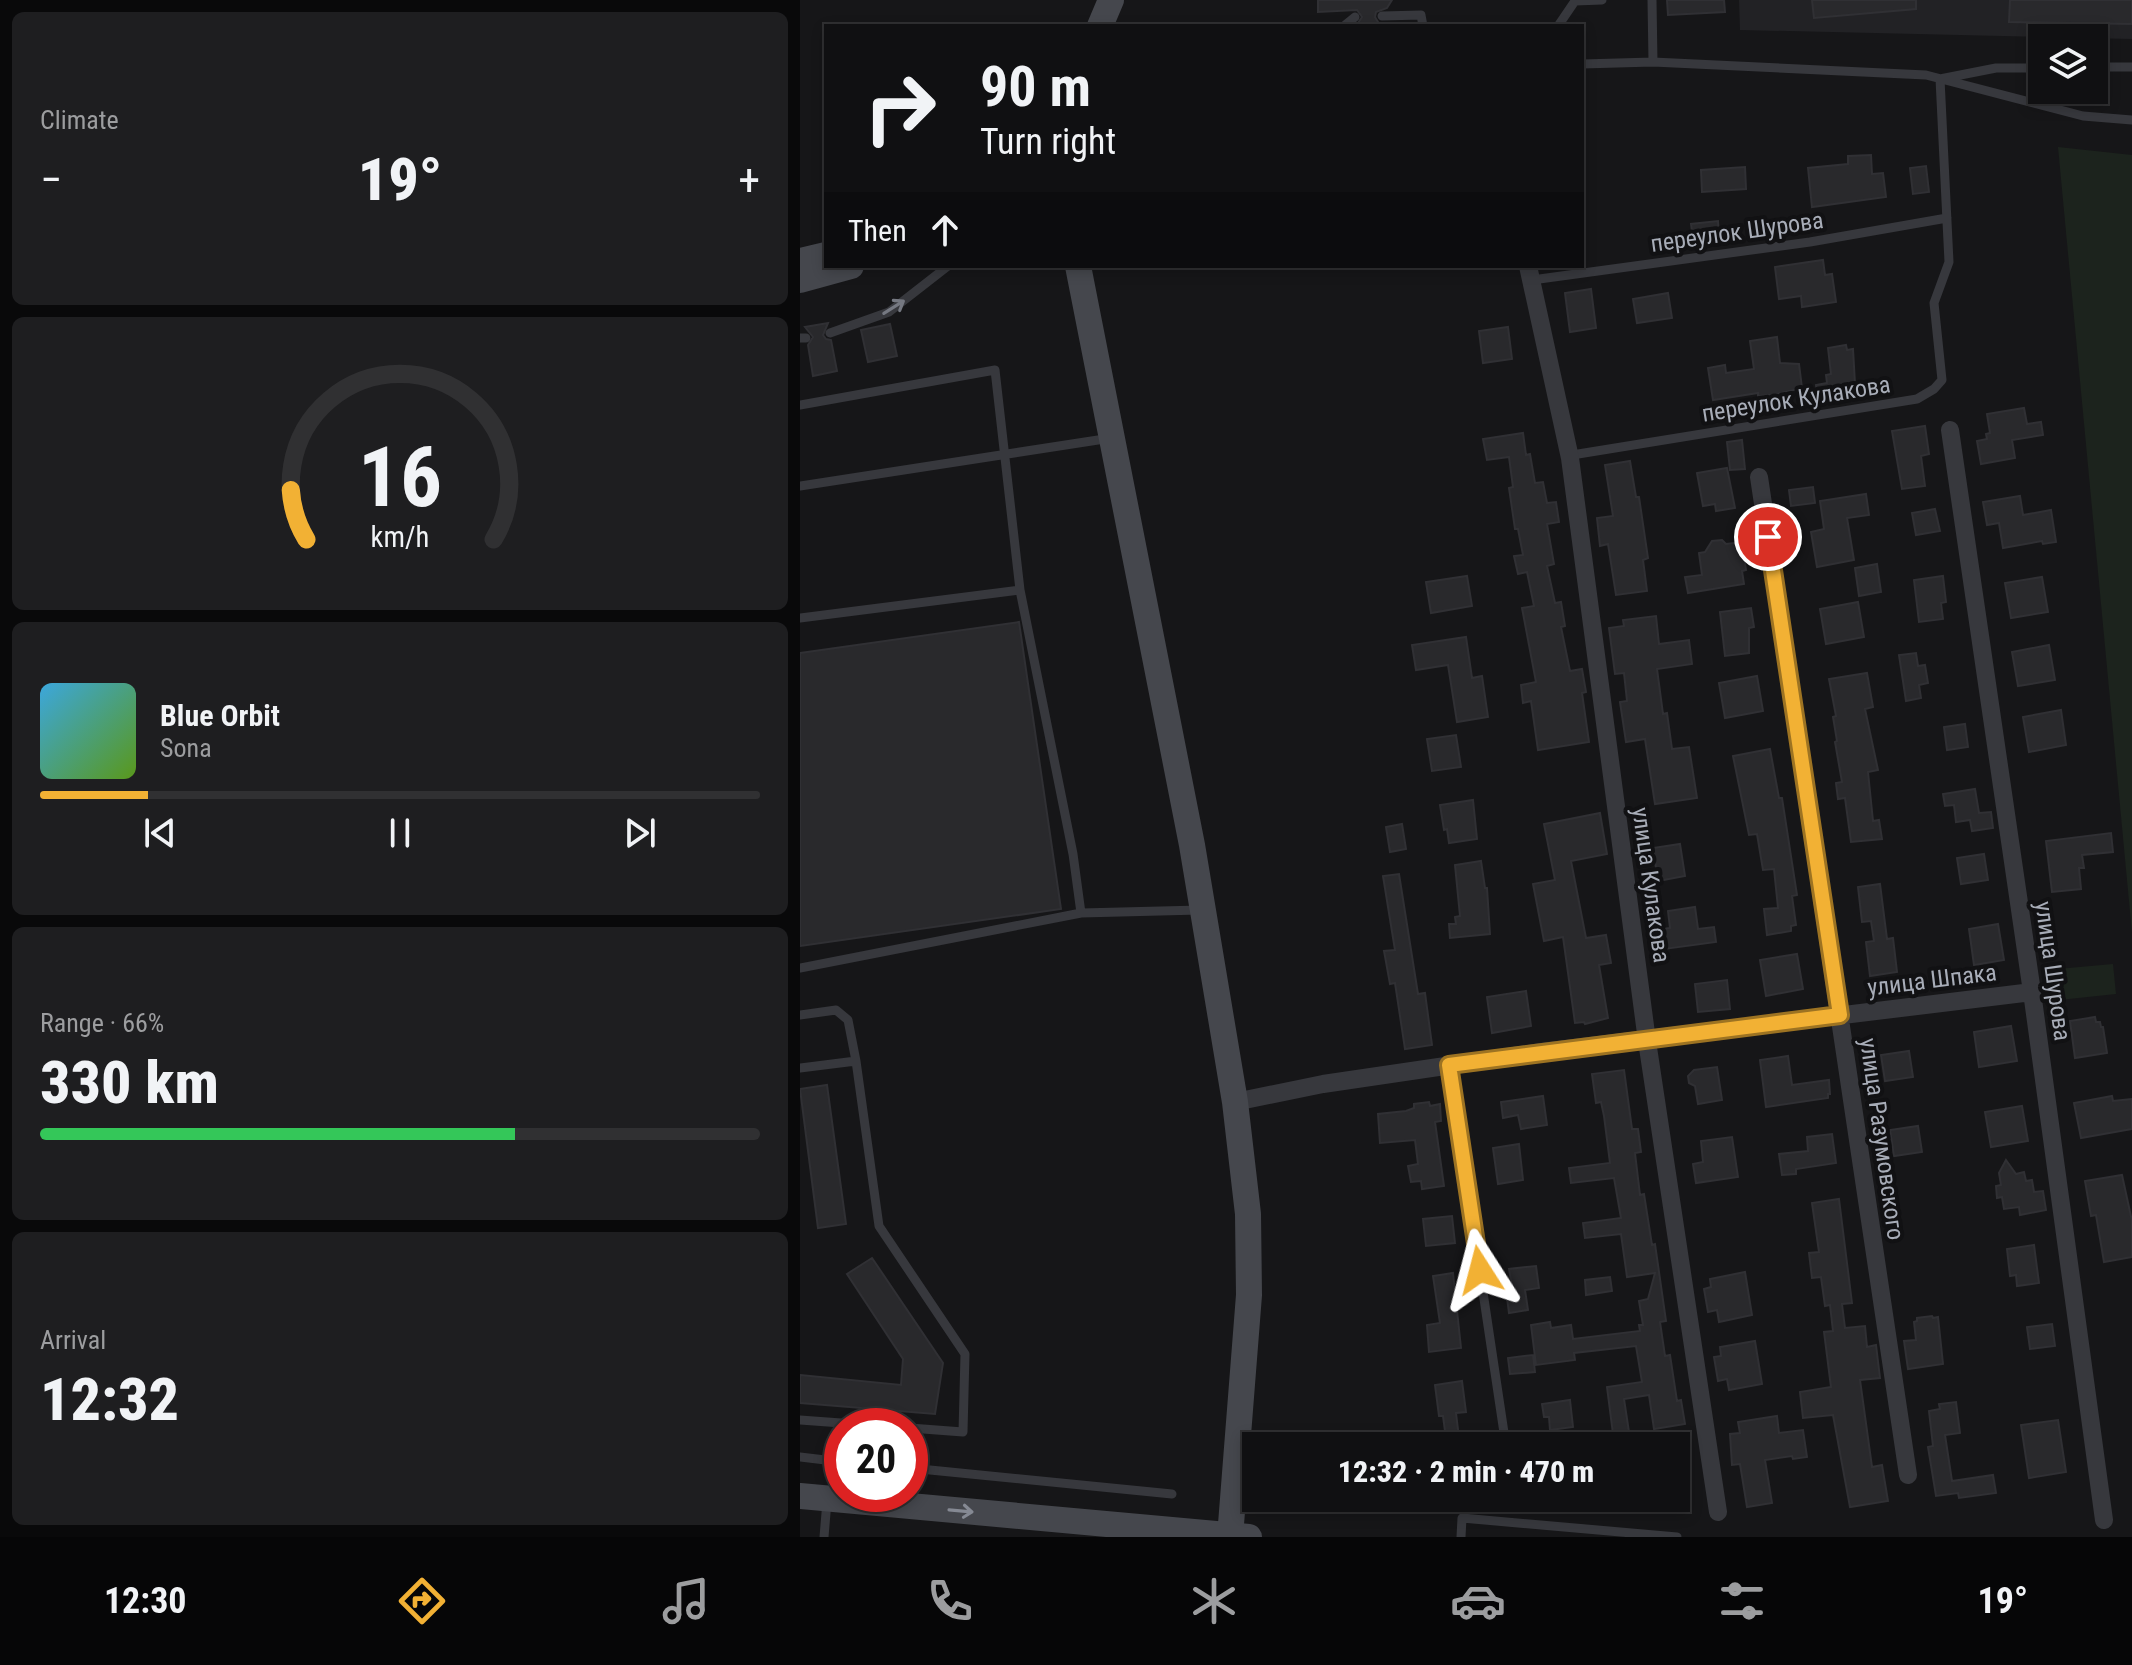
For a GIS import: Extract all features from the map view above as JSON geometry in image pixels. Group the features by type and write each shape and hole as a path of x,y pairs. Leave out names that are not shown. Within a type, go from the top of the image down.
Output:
{"street":[{"path":"1101,24 1111,0"},
{"path":"1120,24 1129,0"},
{"path":"800,261 824,255"},
{"path":"800,280 844,268"},
{"path":"928,1508 1054,1524 1236,1536 1249,1295 1248,1214 1235,1102 1203,910 1078,268"},
{"name":"улица Кулакова","path":"1530,273 1570,458 1647,1041 1718,1512"},
{"name":"улица Шурова","path":"1950,430 2032,992 2104,1520"},
{"name":"улица Разумовского","path":"1759,477 1908,1475"},
{"name":"улица Шпака","path":"1235,1102 1323,1084 1449,1065 2032,992"},
{"path":"800,1496 824,1497"}],"lane":[{"path":"1559,24 1575,1 1602,0"},
{"path":"1652,0 1653,62"},
{"path":"1382,16 1421,15 1423,24"},
{"path":"1346,24 1355,17"},
{"path":"1584,64 1653,62 1926,75 2083,116 2132,120"},
{"path":"2108,67 2132,67"},
{"path":"1940,79 1996,68 2028,68"},
{"path":"1940,79 1947,218"},
{"name":"переулок Шурова","path":"1584,267 1810,242 1947,218"},
{"name":"переулок Кулакова","path":"1572,455 1917,399 1934,389 1942,380 1934,303 1949,262 1947,218"},
{"path":"830,333 889,312 945,268"},
{"name":"переулок Шурова","path":"1530,273 1575,268"},
{"path":"800,405 995,370 1020,590 1073,854 1081,913"},
{"path":"800,486 1111,438"},
{"path":"800,618 1020,590"},
{"path":"800,968 1081,913 1203,910"},
{"path":"800,1015 836,1010 848,1020 879,1226 965,1354 963,1432 928,1429"},
{"path":"800,1068 856,1061"},
{"path":"1449,1065 1504,1432"},
{"path":"800,1420 824,1422"},
{"path":"800,1457 824,1460"},
{"path":"928,1470 1172,1494"},
{"path":"824,1537 837,1512"},
{"path":"1461,1537 1462,1518 1677,1537"}],"shaded area":[{"path":"1739,0 2132,0 2132,39 2108,38 2108,24 2028,24 2028,37 1740,30"},
{"path":"2058,147 2132,155 2132,933"},
{"path":"2113,964 2116,994 2050,1001 2047,970"}],"building":[{"path":"1318,0 1392,0 1387,8 1376,12 1376,24 1357,24 1362,17 1357,10 1318,12"},
{"path":"1667,0 1724,0 1725,12 1668,15"},
{"path":"1812,0 1916,0 1916,9 1814,18"},
{"path":"2010,0 2132,0 2132,24 2009,22"},
{"path":"1871,155 1872,174 1883,173 1886,197 1812,207 1808,168 1848,164 1848,156"},
{"path":"1926,166 1929,192 1913,194 1910,168"},
{"path":"1745,167 1746,189 1702,192 1701,170"},
{"path":"1718,221 1719,236 1693,239 1691,224"},
{"path":"1823,260 1825,275 1832,274 1836,302 1802,307 1801,296 1779,299 1775,267"},
{"path":"1591,289 1596,328 1570,332 1565,293"},
{"path":"1668,293 1672,318 1637,323 1633,299"},
{"path":"828,323 823,335 831,340 837,371 813,376 808,345 813,337 805,327"},
{"path":"890,324 897,356 868,362 861,330"},
{"path":"1508,327 1512,359 1483,363 1479,331"},
{"path":"1777,337 1780,363 1799,364 1802,388 1773,395 1758,396 1758,393 1713,400 1708,368 1725,365 1726,373 1754,369 1750,341"},
{"path":"1846,345 1847,350 1853,349 1855,384 1833,387 1835,400 1818,402 1816,385 1827,383 1826,375 1831,374 1828,348"},
{"path":"2024,408 2027,424 2041,422 2043,435 2012,440 2015,458 1981,464 1977,441 1987,439 1986,434 1990,433 1987,414"},
{"path":"1925,426 1929,454 1921,456 1925,486 1902,489 1892,431"},
{"path":"1523,433 1535,483 1543,482 1547,503 1556,502 1559,522 1547,524 1554,564 1547,566 1555,603 1561,602 1565,626 1561,627 1570,671 1582,669 1589,742 1538,750 1531,701 1523,703 1521,685 1536,682 1522,608 1534,606 1527,572 1518,574 1514,556 1523,555 1518,529 1515,529 1509,488 1513,487 1509,457 1487,460 1483,439"},
{"path":"1742,440 1745,469 1730,470 1727,442"},
{"path":"1630,461 1648,558 1643,560 1647,591 1616,595 1608,544 1600,546 1597,518 1613,516 1605,465"},
{"path":"1727,468 1735,508 1716,511 1715,504 1703,506 1697,473"},
{"path":"1813,487 1815,503 1791,506 1789,490"},
{"path":"1866,494 1869,515 1847,518 1854,560 1817,567 1811,532 1824,529 1820,501"},
{"path":"2020,496 2023,515 2051,510 2056,542 2043,544 2042,541 2003,548 1999,523 1987,525 1983,502"},
{"path":"1935,509 1940,531 1916,535 1912,513"},
{"path":"1722,540 1726,544 1742,542 1746,570 1742,571 1744,584 1688,593 1685,577 1702,575 1699,553 1705,552 1712,541"},
{"path":"1877,564 1881,592 1859,596 1855,568"},
{"path":"1467,576 1472,606 1431,613 1426,582"},
{"path":"1943,576 1946,602 1941,603 1943,619 1919,622 1914,580"},
{"path":"2042,577 2048,612 2011,618 2005,583"},
{"path":"1858,602 1864,637 1826,644 1820,609"},
{"path":"1751,608 1754,627 1749,628 1749,653 1725,656 1720,612"},
{"path":"1656,616 1659,644 1689,640 1692,664 1657,669 1672,749 1689,747 1697,798 1655,804 1645,739 1626,742 1620,702 1627,701 1624,673 1615,674 1609,628 1624,626 1623,620"},
{"path":"1019,622 1061,909 800,946 800,653"},
{"path":"1466,637 1472,678 1482,676 1488,717 1457,722 1448,665 1416,670 1412,645"},
{"path":"2049,645 2055,680 2018,686 2012,652"},
{"path":"1916,653 1918,666 1925,665 1928,683 1919,685 1921,698 1906,701 1899,655"},
{"path":"1867,673 1873,707 1865,709 1878,770 1868,772 1873,821 1879,820 1882,839 1851,842 1845,798 1838,799 1836,783 1842,782 1829,679"},
{"path":"1757,676 1763,711 1725,718 1719,683"},
{"path":"2061,710 2066,745 2029,752 2023,717"},
{"path":"1965,724 1968,747 1947,750 1944,727"},
{"path":"1456,735 1461,767 1432,771 1427,739"},
{"path":"1770,749 1779,798 1782,798 1797,895 1792,896 1796,925 1791,926 1791,931 1767,935 1764,909 1778,908 1774,869 1763,870 1757,834 1749,835 1733,756"},
{"path":"1975,789 1979,813 1991,812 1993,828 1972,831 1970,820 1956,822 1954,805 1945,806 1943,794"},
{"path":"1473,800 1477,839 1449,843 1440,805"},
{"path":"1600,813 1607,854 1571,861 1586,938 1606,935 1611,963 1599,965 1608,1018 1585,1024 1575,1023 1563,937 1544,941 1533,884 1555,880 1544,824"},
{"path":"1402,824 1406,849 1390,852 1386,827"},
{"path":"2111,833 2113,852 2082,855 2084,868 2079,868 2081,889 2052,892 2046,841"},
{"path":"1680,844 1685,876 1658,881 1653,848"},
{"path":"1984,854 1988,880 1961,884 1957,858"},
{"path":"1481,861 1487,888 1490,934 1450,938 1449,924 1456,924 1455,917 1460,916 1455,865"},
{"path":"1399,874 1418,994 1425,993 1432,1045 1405,1049 1395,983 1390,984 1384,951 1395,950 1383,876"},
{"path":"1880,884 1887,939 1893,938 1897,972 1870,976 1866,942 1874,941 1871,921 1862,922 1858,887"},
{"path":"1695,907 1698,929 1714,927 1716,942 1657,950 1654,930 1670,928 1668,911"},
{"path":"1998,924 2004,960 1974,965 1969,929"},
{"path":"1797,954 1803,989 1766,996 1760,960"},
{"path":"1727,980 1730,1009 1698,1012 1695,984"},
{"path":"1526,991 1531,1026 1492,1033 1487,997"},
{"path":"2095,1017 2103,1027 2107,1053 2075,1058 2070,1021"},
{"path":"2011,1026 2017,1061 1979,1067 1974,1032"},
{"path":"1909,1051 1913,1077 1885,1081 1881,1055"},
{"path":"1788,1056 1792,1085 1829,1080 1828,1098 1766,1107 1760,1060"},
{"path":"1717,1067 1722,1100 1698,1104 1695,1086 1689,1083 1688,1076 1694,1070"},
{"path":"1624,1070 1632,1129 1638,1129 1641,1152 1635,1153 1640,1195 1644,1194 1652,1245 1655,1244 1666,1321 1660,1322 1665,1356 1670,1355 1677,1401 1681,1400 1685,1424 1654,1429 1649,1395 1624,1399 1629,1432 1613,1432 1607,1387 1642,1382 1636,1346 1574,1353 1575,1360 1536,1365 1531,1325 1550,1322 1551,1328 1571,1325 1573,1339 1640,1331 1639,1325 1643,1325 1639,1301 1648,1299 1655,1273 1627,1277 1621,1234 1585,1238 1583,1223 1621,1218 1614,1178 1571,1183 1569,1168 1610,1163 1604,1116 1601,1102 1596,1103 1592,1074"},
{"path":"827,1085 846,1224 818,1228 800,1089"},
{"path":"1543,1096 1547,1125 1521,1129 1518,1115 1503,1118 1501,1102"},
{"path":"2112,1096 2113,1101 2132,1099 2132,1129 2081,1138 2074,1103"},
{"path":"1429,1102 1430,1106 1440,1104 1441,1121 1435,1122 1444,1186 1422,1189 1421,1181 1411,1182 1408,1166 1418,1164 1415,1140 1380,1143 1378,1114 1406,1111 1414,1108 1414,1104"},
{"path":"2022,1106 2028,1141 1991,1147 1985,1112"},
{"path":"1918,1126 1922,1152 1894,1156 1890,1130"},
{"path":"1832,1134 1836,1163 1796,1169 1796,1174 1782,1175 1779,1154 1808,1151 1807,1137"},
{"path":"1732,1137 1738,1177 1696,1183 1693,1164 1703,1162 1701,1141"},
{"path":"1519,1144 1523,1180 1498,1184 1493,1148"},
{"path":"2006,1160 2016,1174 2024,1172 2026,1181 2032,1180 2034,1192 2043,1191 2046,1210 2020,1215 2019,1207 2004,1209 2002,1197 1997,1198 1996,1186 2001,1185 1999,1173"},
{"path":"2122,1175 2132,1221 2132,1257 2104,1262 2096,1215 2091,1216 2085,1181"},
{"path":"1839,1199 1852,1303 1842,1304 1845,1328 1865,1326 1867,1347 1876,1345 1880,1378 1860,1380 1872,1467 1882,1465 1888,1501 1850,1507 1833,1415 1803,1418 1800,1392 1831,1387 1824,1332 1833,1331 1830,1305 1825,1306 1821,1277 1812,1278 1809,1253 1819,1252 1812,1203"},
{"path":"1452,1216 1455,1243 1426,1246 1423,1219"},
{"path":"2034,1245 2039,1283 2017,1286 2016,1275 2010,1276 2007,1249"},
{"path":"872,1258 943,1363 935,1414 928,1413 928,1408 861,1408 800,1403 800,1375 901,1385 903,1359 847,1274"},
{"path":"1536,1266 1539,1288 1525,1290 1528,1310 1509,1313 1505,1282 1511,1281 1509,1269"},
{"path":"1745,1272 1752,1315 1719,1322 1717,1310 1708,1312 1704,1289 1711,1287 1710,1279"},
{"path":"1453,1273 1461,1348 1429,1352 1427,1325 1440,1323 1433,1276"},
{"path":"1610,1277 1612,1291 1586,1295 1585,1280"},
{"path":"1938,1317 1943,1364 1908,1369 1904,1341 1916,1340 1914,1322 1917,1318"},
{"path":"2052,1324 2055,1346 2030,1349 2027,1327"},
{"path":"1755,1341 1762,1384 1729,1390 1727,1379 1718,1381 1714,1357 1721,1356 1720,1347"},
{"path":"1533,1355 1535,1372 1510,1374 1508,1358"},
{"path":"1462,1381 1466,1412 1456,1413 1458,1432 1445,1432 1443,1416 1439,1416 1435,1385"},
{"path":"1570,1400 1573,1427 1550,1430 1549,1417 1544,1417 1542,1404"},
{"path":"1956,1402 1960,1433 1945,1435 1952,1481 1993,1475 1996,1493 1959,1498 1958,1493 1936,1496 1928,1447 1933,1446 1929,1411 1940,1409 1939,1404"},
{"path":"1777,1416 1779,1433 1803,1430 1807,1457 1765,1460 1772,1503 1747,1507 1740,1464 1732,1465 1730,1434 1740,1433 1738,1422"},
{"path":"2058,1420 2066,1472 2029,1478 2021,1425"}],"route":[{"path":"1480,1270 1449,1065 1840,1015 1768,537"}]}
